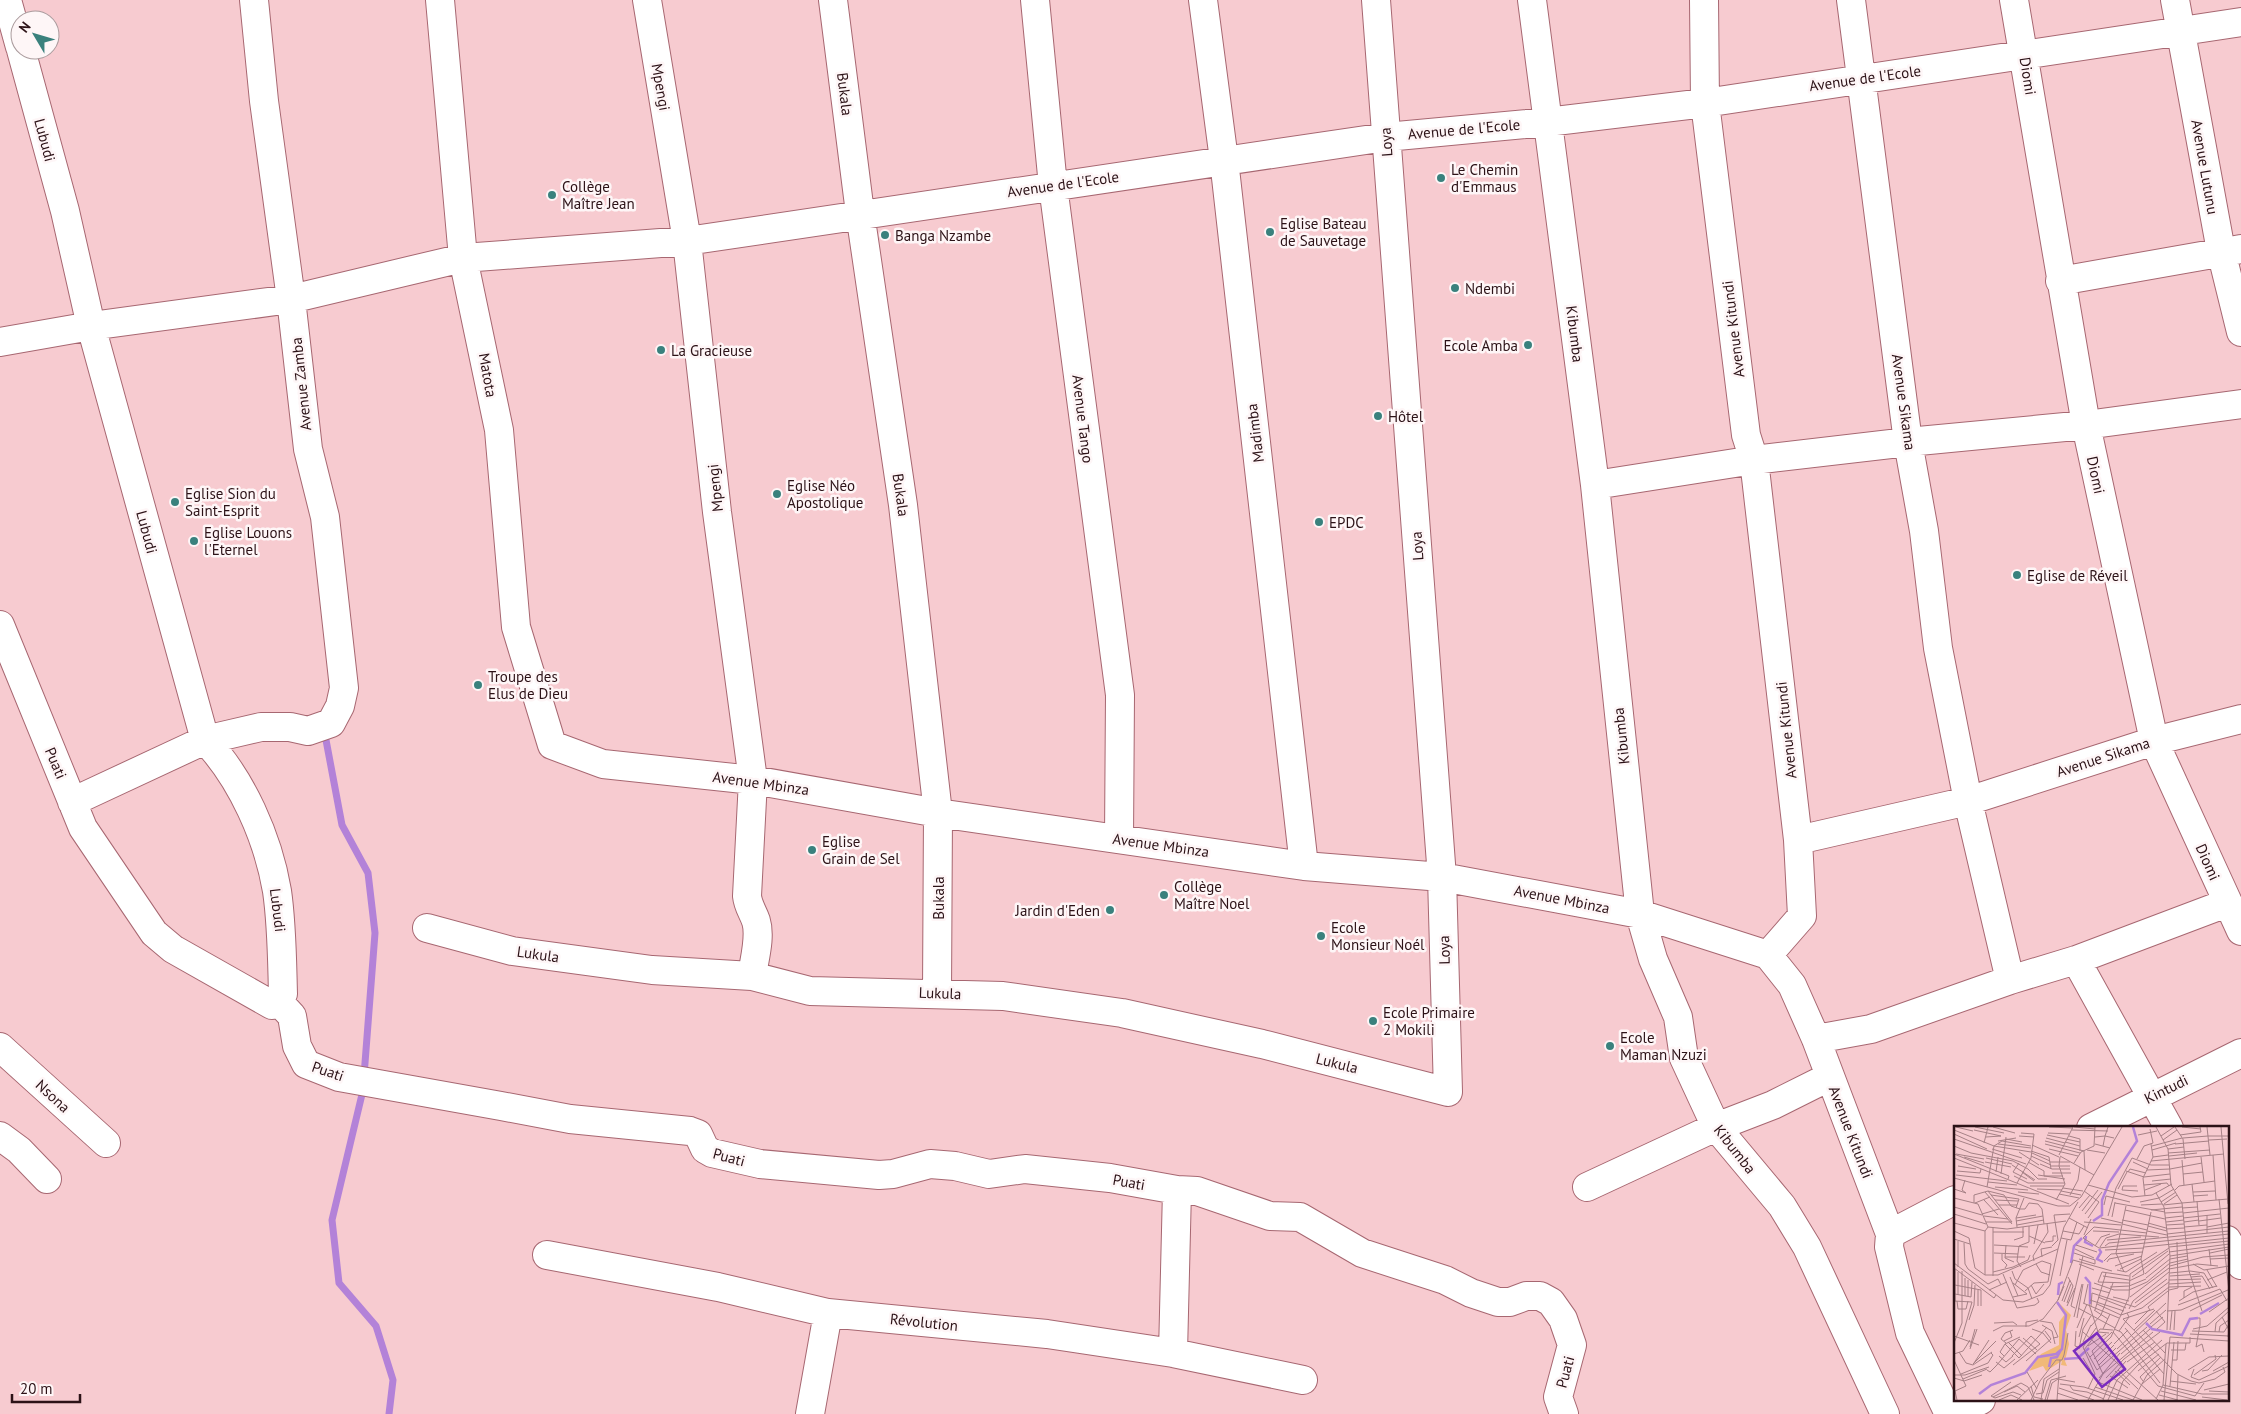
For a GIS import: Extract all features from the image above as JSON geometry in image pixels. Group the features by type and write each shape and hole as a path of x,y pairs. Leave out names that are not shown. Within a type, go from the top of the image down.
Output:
{"street":[{"name":"Avenue Zamba","path":"205,740 261,727 290,727 308,730 330,723 340,706 344,688 326,517 308,449 291,299 264,101 254,0"},
{"name":"Matota","path":"440,0 463,258 499,430 516,627 552,746"},
{"name":"Mpengi","path":"647,0 687,241 717,512 752,780 747,896 749,907 756,920 758,929 752,976"},
{"name":"Bukala","path":"833,0 860,213 903,505 938,813 937,993"},
{"name":"Avenue Tango","path":"1034,0 1053,186 1120,695 1119,839"},
{"name":"Madimba","path":"1203,0 1224,160 1304,866"},
{"name":"Loya","path":"1376,0 1442,877 1448,1092"},
{"name":"Kibumba","path":"1532,0 1595,484 1640,914 1653,959 1678,1017 1684,1058 1716,1126 1782,1206 1807,1247 1885,1414"},
{"name":"Avenue Kitundi","path":"1704,0 1705,103 1746,435 1754,460 1798,840 1802,916 1768,955 1792,985 1816,1039 1890,1234 1890,1247 1910,1333 1948,1414"},
{"name":"Avenue Sikama","path":"1851,0 1863,78 1908,442 1924,531 1938,648 1968,802 2010,980"},
{"name":"Diomi","path":"2014,0 2086,426 2154,741 2241,931"},
{"name":"Avenue Lutunu","path":"2175,0 2231,250 2241,332"},
{"name":"Avenue de l'Ecole","path":"0,342 91,326 291,299 463,258 687,241 860,213 1386,136 1547,122 1705,103 2241,22"},
{"name":"Lubudi","path":"23,60 65,211 91,326 205,740 218,754 240,788 267,850 277,891 282,937 283,994 279,1002"},
{"path":"2060,281 2231,250"},
{"path":"1595,484 1754,460 1908,442 2086,426 2241,404"},
{"name":"Puati","path":"0,625 83,828 154,933 173,949 272,1005 279,1002 292,1016 297,1046 306,1064 339,1077 570,1118 690,1131 698,1134 705,1150 760,1164 879,1175 893,1174 930,1164 955,1166 989,1174 1024,1169 1110,1178 1177,1190 1197,1191 1270,1216 1300,1217 1362,1253 1445,1280 1498,1302 1510,1302 1526,1296 1540,1296 1551,1302 1563,1319 1572,1345 1558,1397 1564,1414"},
{"name":"Avenue Sikama","path":"1798,840 1968,802 2154,741 2241,719"},
{"path":"72,802 205,740"},
{"name":"Avenue Mbinza","path":"552,746 603,764 752,780 938,813 1304,866 1442,877 1640,914 1768,955"},
{"path":"1816,1039 1871,1029 2010,980 2076,960 2227,903"},
{"name":"Lukula","path":"427,928 512,951 652,970 752,976 810,991 1003,996 1122,1013 1262,1044 1448,1092"},
{"path":"2076,960 2168,1126"},
{"name":"Nsona","path":"0,1047 106,1144"},
{"name":"Kintudi","path":"2095,1126 2241,1053"},
{"path":"1586,1187 1716,1126 1773,1105 1829,1077"},
{"path":"0,1136 19,1150 47,1179"},
{"path":"1173,1353 1177,1190"},
{"path":"1890,1234 1954,1201"},
{"name":"Révolution","path":"547,1255 718,1287 828,1313 1047,1334 1173,1353 1303,1380"},
{"path":"810,1414 828,1313"},
{"path":"1953,1414 1977,1402"}],"waterway":[{"path":"326,740 342,825 368,873 375,933 364,1076"},
{"path":"364,1086 332,1220 339,1283 376,1326 393,1380 389,1414"}],"place":[{"name":"Le Chemin d'Emmaus","path":"1441,178"},
{"name":"Collège Maître Jean","path":"552,195"},
{"name":"Eglise Bateau de Sauvetage","path":"1270,232"},
{"name":"Banga Nzambe","path":"885,235"},
{"name":"Ndembi","path":"1455,288"},
{"name":"Ecole Amba","path":"1528,345"},
{"name":"La Gracieuse","path":"661,350"},
{"name":"Hôtel","path":"1378,416"},
{"name":"Eglise Néo Apostolique","path":"777,494"},
{"name":"Eglise Sion du Saint-Esprit","path":"175,502"},
{"name":"EPDC","path":"1319,522"},
{"name":"Eglise Louons l'Eternel","path":"194,541"},
{"name":"Eglise de Réveil","path":"2017,575"},
{"name":"Troupe des Elus de Dieu","path":"478,685"},
{"name":"Eglise Grain de Sel","path":"812,850"},
{"name":"Collège Maître Noel","path":"1164,895"},
{"name":"Jardin d'Eden","path":"1110,910"},
{"name":"Ecole Monsieur Noél","path":"1321,936"},
{"name":"Ecole Primaire 2 Mokili","path":"1373,1021"},
{"name":"Ecole Maman Nzuzi","path":"1610,1046"}]}
